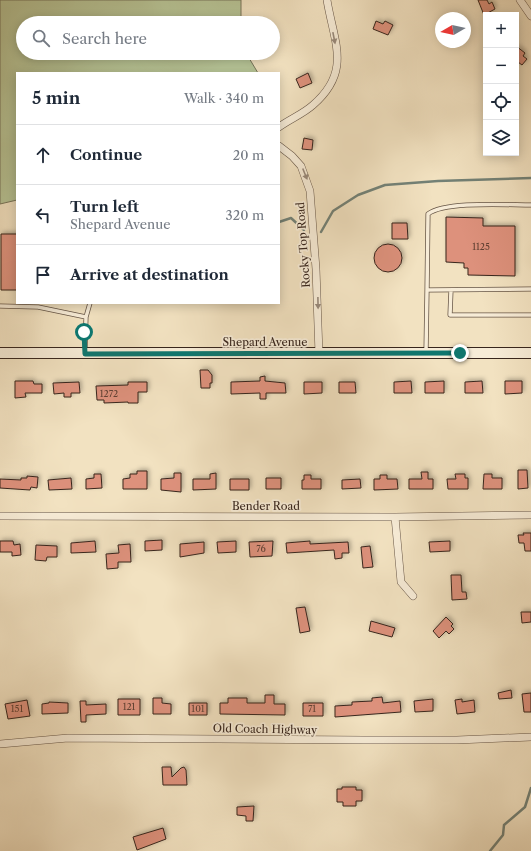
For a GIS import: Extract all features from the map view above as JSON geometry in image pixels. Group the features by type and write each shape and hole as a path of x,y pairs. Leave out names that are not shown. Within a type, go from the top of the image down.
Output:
{"main road":[{"name":"Shepard Avenue","path":"0,353 531,353"}],"street":[{"path":"280,126 306,110 319,99 335,76 338,55 327,0"},
{"path":"520,0 531,16"},
{"name":"Rocky Top Road","path":"280,147 292,156 301,166 310,191 317,276 319,354"},
{"name":"Bender Road","path":"0,516 531,516"},
{"path":"395,517 401,582 413,596"},
{"name":"Old Coach Highway","path":"0,744 68,738 457,740 531,737"}],"lane":[{"path":"426,353 428,214 435,209 458,206 531,205"},
{"path":"427,291 531,289"},
{"path":"451,290 450,315 531,314"},
{"path":"85,354 86,317 90,304"},
{"path":"0,306 38,306 86,317"}],"green space":[{"path":"0,0 241,0 241,16 16,16 16,60 250,60 257,72 16,72 16,200 0,204"}],"building":[{"path":"478,0 487,0 489,4 492,2 495,9 490,12 483,12"},
{"path":"376,21 383,24 385,21 393,25 388,35 373,29"},
{"path":"519,48 525,53 523,56 527,59 522,65 519,63"},
{"path":"308,73 312,83 300,88 296,79"},
{"path":"304,138 313,140 312,150 302,149"},
{"path":"446,217 483,218 483,226 515,226 515,276 468,275 468,268 464,268 464,263 446,262"},
{"path":"392,223 407,223 408,239 392,239"},
{"path":"1,234 16,234 16,290 1,290"},
{"path":"388,244 398,248 402,258 398,268 388,272 378,268 374,258 378,248"},
{"path":"200,370 208,370 212,375 212,383 210,383 210,388 201,388"},
{"path":"265,376 265,381 285,383 286,393 266,393 266,399 260,399 260,393 231,394 231,382 260,381 260,377"},
{"path":"15,381 33,381 34,384 42,384 42,393 25,393 26,397 15,398"},
{"path":"411,381 412,393 394,393 394,382"},
{"path":"444,381 444,393 425,393 425,382"},
{"path":"482,381 483,393 465,393 465,382"},
{"path":"505,381 522,381 522,393 505,394"},
{"path":"79,382 80,393 71,393 71,397 64,397 64,393 54,394 53,383"},
{"path":"128,382 147,382 147,392 138,392 138,403 104,403 104,400 97,400 96,386 128,385"},
{"path":"304,382 322,382 322,393 304,394"},
{"path":"339,382 355,382 356,393 339,393"},
{"path":"518,470 527,470 528,488 518,489"},
{"path":"137,471 147,471 147,489 123,489 123,479 130,478 130,474 137,474"},
{"path":"421,472 428,472 428,479 433,479 433,489 409,489 409,479 422,479"},
{"path":"174,473 181,473 181,492 161,490 161,479 174,478"},
{"path":"216,473 216,489 193,490 193,479 210,479 210,474"},
{"path":"94,474 101,474 102,488 86,489 86,479 94,478"},
{"path":"455,474 465,474 465,478 468,478 468,489 448,489 447,479 456,479"},
{"path":"484,474 492,474 492,478 502,478 502,489 483,489"},
{"path":"304,475 311,475 311,479 321,479 321,489 302,489 302,480 304,480"},
{"path":"380,475 387,475 387,479 397,479 398,489 374,490 374,479 380,479"},
{"path":"27,476 38,477 37,488 31,487 30,490 0,488 0,479 21,480 21,478 27,478"},
{"path":"71,478 72,489 49,490 48,480"},
{"path":"266,478 281,478 281,489 266,489"},
{"path":"230,479 249,479 249,490 230,490"},
{"path":"360,479 361,488 342,489 342,480"},
{"path":"523,533 531,533 531,551 525,551 524,543 519,543 518,535 524,535"},
{"path":"162,540 162,550 145,551 145,541"},
{"path":"0,541 13,541 14,545 20,544 21,555 12,556 12,552 0,552"},
{"path":"95,541 96,552 71,553 71,543"},
{"path":"236,541 236,552 218,553 217,542"},
{"path":"273,541 272,556 250,557 249,542"},
{"path":"310,541 310,544 348,542 349,553 342,553 342,558 335,559 334,550 287,553 286,543"},
{"path":"450,541 450,551 430,552 429,542"},
{"path":"204,542 204,553 180,557 180,544"},
{"path":"130,544 131,562 118,562 118,568 107,569 106,554 119,553 118,545"},
{"path":"36,545 57,546 57,557 47,557 46,561 35,560"},
{"path":"370,546 373,567 363,568 361,547"},
{"path":"451,575 461,575 462,592 466,592 467,599 452,600"},
{"path":"305,607 310,631 300,633 296,608"},
{"path":"521,612 531,612 531,622 522,623"},
{"path":"446,617 453,624 451,626 454,629 449,634 446,631 439,638 433,631"},
{"path":"371,621 395,628 392,637 369,631"},
{"path":"511,690 512,698 499,699 498,693"},
{"path":"531,693 531,712 524,712 522,694"},
{"path":"265,695 274,695 274,704 285,704 285,715 220,714 220,703 228,703 228,698 247,698 247,703 265,703"},
{"path":"382,697 383,703 400,701 401,712 335,717 335,706 352,705 352,702 372,701 372,698"},
{"path":"153,698 162,698 162,703 171,704 171,714 153,714"},
{"path":"118,699 140,699 140,715 118,715"},
{"path":"433,699 433,711 415,712 414,701"},
{"path":"462,699 462,702 474,700 475,712 457,714 455,700"},
{"path":"27,700 30,716 8,719 5,704"},
{"path":"80,701 86,701 86,705 106,704 106,714 86,715 86,722 81,722"},
{"path":"49,702 68,703 68,713 42,714 42,704"},
{"path":"189,703 207,703 207,715 189,715"},
{"path":"303,703 323,703 323,716 303,716"},
{"path":"162,767 171,767 172,777 184,767 186,770 187,785 163,785"},
{"path":"342,787 356,787 356,790 362,790 362,801 356,801 356,806 343,806 343,802 337,802 337,789 342,789"},
{"path":"254,806 253,821 246,821 246,816 237,815 237,807"},
{"path":"163,828 166,839 137,850 133,837"}],"waterway":[{"path":"321,232 333,211 358,195 385,185 438,181 531,178"},
{"path":"280,222 291,218 304,230"},
{"path":"490,851 503,835 504,825 525,807 531,788"}],"route":[{"path":"84,332 85,354 460,353"}]}
